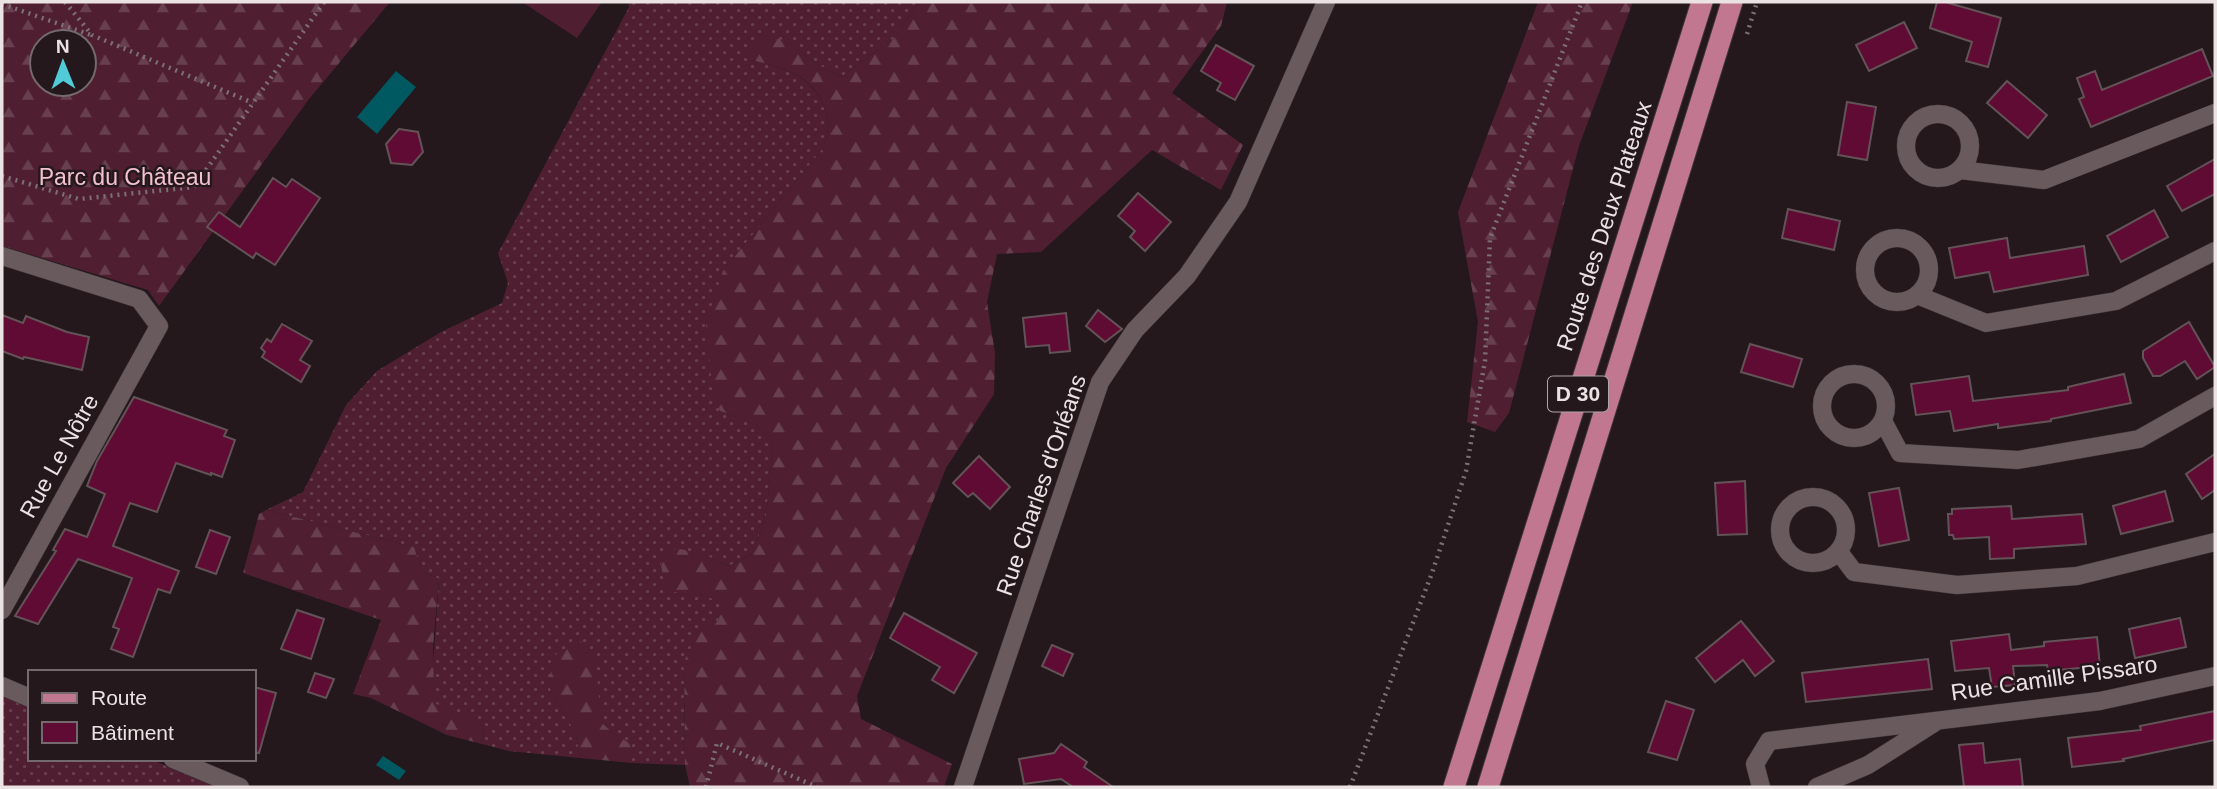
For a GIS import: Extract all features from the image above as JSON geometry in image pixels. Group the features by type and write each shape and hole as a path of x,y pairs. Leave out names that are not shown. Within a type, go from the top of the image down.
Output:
{"main road":[{"name":"Route des Deux Plateaux","path":"1454,787 1702,2"},
{"name":"D 30","path":"1488,787 1732,2"}],"street":[{"name":"Rue Charles d'Orléans","path":"963,787 1100,382 1135,330 1188,276 1238,202 1326,2"},
{"path":"1960,170 2044,180 2215,113"},
{"path":"1917,295 1986,323 2116,301 2215,251"},
{"name":"Rue Le Nôtre","path":"2,256 139,299 159,326 2,610"},
{"path":"1883,421 1900,453 2018,460 2139,439 2215,396"},
{"path":"1839,552 1854,572 1957,585 2077,576 2215,542"},
{"name":"Rue Camille Pissaro","path":"1761,787 1755,764 1769,741 2099,701 2215,676"},
{"path":"2,686 28,697"},
{"name":"Rue Camille Pissaro","path":"1816,787 1868,765 1940,719"},
{"path":"178,761 240,787"}],"path":[{"path":"65,2 86,28"},
{"path":"2,176 79,200 194,187 324,2"},
{"path":"1350,787 1432,573 1466,471 1485,360 1490,238 1582,2"},
{"path":"2,4 72,28"},
{"path":"98,38 253,103"},
{"path":"706,787 717,743 817,787"}],"green space":[{"name":"Parc du Château","path":"2,2 390,2 309,99 159,306 148,290 2,246"},
{"path":"522,2 602,2 577,38"},
{"path":"628,2 919,2 893,39 841,77 817,64 786,41 751,60 789,72 810,85 824,106 828,126 824,147 723,271 720,411 756,424 773,445 766,518 751,555 729,566 705,555 666,590 706,596 723,603 718,621 699,632 684,661 685,765 632,763 630,744 550,689 576,734 580,758 509,751 482,744 483,723 434,704 432,680 439,579 422,571 414,547 266,510 303,492 346,405 377,371 441,332 502,303 508,283 498,253 629,7"},
{"path":"919,2 1227,2 1221,26 1172,93 1243,145 1221,190 1152,150 1041,252 997,254 987,302 995,353 994,394 946,468 857,696 861,719 952,764 944,787 690,787 685,765 684,661 699,631 718,621 722,603 706,596 666,591 660,560 676,548 705,555 729,566 751,555 766,518 773,445 756,424 720,411 713,395 706,324 723,271 824,147 828,126 824,106 810,85 789,71 751,60 748,47 762,34 786,41 817,64 841,77 893,39"},
{"path":"1538,2 1633,2 1579,146 1509,413 1495,432 1467,422 1478,322 1458,212"},
{"path":"266,510 414,547 422,571 439,579 433,647 434,703 483,723 482,744 447,735 371,698 353,694 381,620 243,573 259,514"},
{"path":"581,641 596,661 601,722 631,744 632,763 580,758 576,734 550,689 551,657"},
{"path":"2,696 28,707 28,761 155,761 215,787 2,787"}],"water":[{"path":"396,71 416,87 377,134 357,117"},
{"path":"383,756 406,771 399,780 376,765"}],"building":[{"path":"1937,2 2001,18 1988,67 1966,61 1972,42 1930,28"},
{"path":"1904,22 1917,48 1869,71 1856,45"},
{"path":"1216,45 1254,66 1235,100 1217,90 1221,83 1201,71"},
{"path":"2202,49 2213,76 2091,127 2079,99 2084,97 2077,78 2095,71 2102,90"},
{"path":"2007,81 2047,115 2028,138 1987,103"},
{"path":"1847,102 1876,107 1867,160 1838,155"},
{"path":"399,129 418,132 423,152 412,165 391,163 386,144"},
{"path":"2215,159 2215,194 2182,211 2167,186"},
{"path":"273,178 286,187 292,179 320,198 275,265 256,253 253,258 207,227 219,212 240,227"},
{"path":"1138,193 1171,222 1145,251 1130,237 1135,231 1118,216"},
{"path":"1788,209 1840,221 1834,250 1782,238"},
{"path":"2154,210 2168,237 2121,262 2107,236"},
{"path":"2007,238 2010,258 2084,246 2088,275 1994,292 1989,272 1955,278 1949,248"},
{"path":"1098,310 1122,329 1105,342 1086,326"},
{"path":"1066,313 1070,351 1050,353 1049,345 1026,347 1023,318"},
{"path":"2,315 23,323 26,316 67,332 89,337 82,370 24,357 23,359 2,351"},
{"path":"2189,322 2215,367 2197,379 2185,361 2160,376 2153,376 2143,358 2143,351"},
{"path":"282,324 312,341 300,360 310,366 301,382 262,357 265,352 261,348 267,339 271,342"},
{"path":"1750,344 1802,359 1793,387 1741,372"},
{"path":"2124,374 2131,403 2051,421 1998,428 1998,424 1954,431 1950,411 1916,415 1911,384 1969,376 1973,401 2068,390 2068,387"},
{"path":"134,397 227,430 224,436 235,440 222,477 176,463 157,512 130,503 113,546 179,571 170,593 158,589 133,657 111,649 119,629 113,627 132,578 78,559 38,624 15,616 56,551 53,550 65,529 87,537 105,494 87,486 97,461"},
{"path":"2215,454 2215,490 2202,499 2186,474"},
{"path":"979,456 1010,487 990,509 973,493 968,497 953,483"},
{"path":"1745,481 1747,534 1718,535 1715,483"},
{"path":"1899,488 1909,540 1879,546 1869,493"},
{"path":"2165,491 2173,521 2121,534 2113,506"},
{"path":"2011,506 2012,519 2082,514 2086,544 2014,549 2014,558 1990,559 1989,537 1954,539 1953,535 1949,535 1948,514 1952,514 1952,509"},
{"path":"210,530 230,537 216,574 196,567"},
{"path":"297,610 324,619 311,659 281,649"},
{"path":"904,613 977,653 954,693 932,680 940,667 890,638"},
{"path":"2180,618 2186,647 2135,658 2129,629"},
{"path":"1741,621 1774,661 1755,676 1743,660 1715,682 1696,658"},
{"path":"2009,634 2011,650 2044,646 2044,642 2097,637 2100,666 2048,671 2047,665 2013,666 2015,685 1992,687 1989,668 1955,671 1951,641"},
{"path":"1052,645 1073,654 1063,676 1042,666"},
{"path":"1928,659 1932,689 1806,702 1802,673"},
{"path":"315,673 334,679 326,698 308,692"},
{"path":"256,688 276,693 259,753 256,752"},
{"path":"1666,701 1694,710 1677,760 1648,752"},
{"path":"2215,711 2215,740 2123,759 2124,761 2072,767 2068,738 2141,730 2140,726"},
{"path":"1983,743 1985,763 2020,759 2023,787 1964,787 1959,745"},
{"path":"1061,744 1087,762 1084,767 1113,787 1073,787 1061,779 1024,784 1019,759 1054,753"}]}
